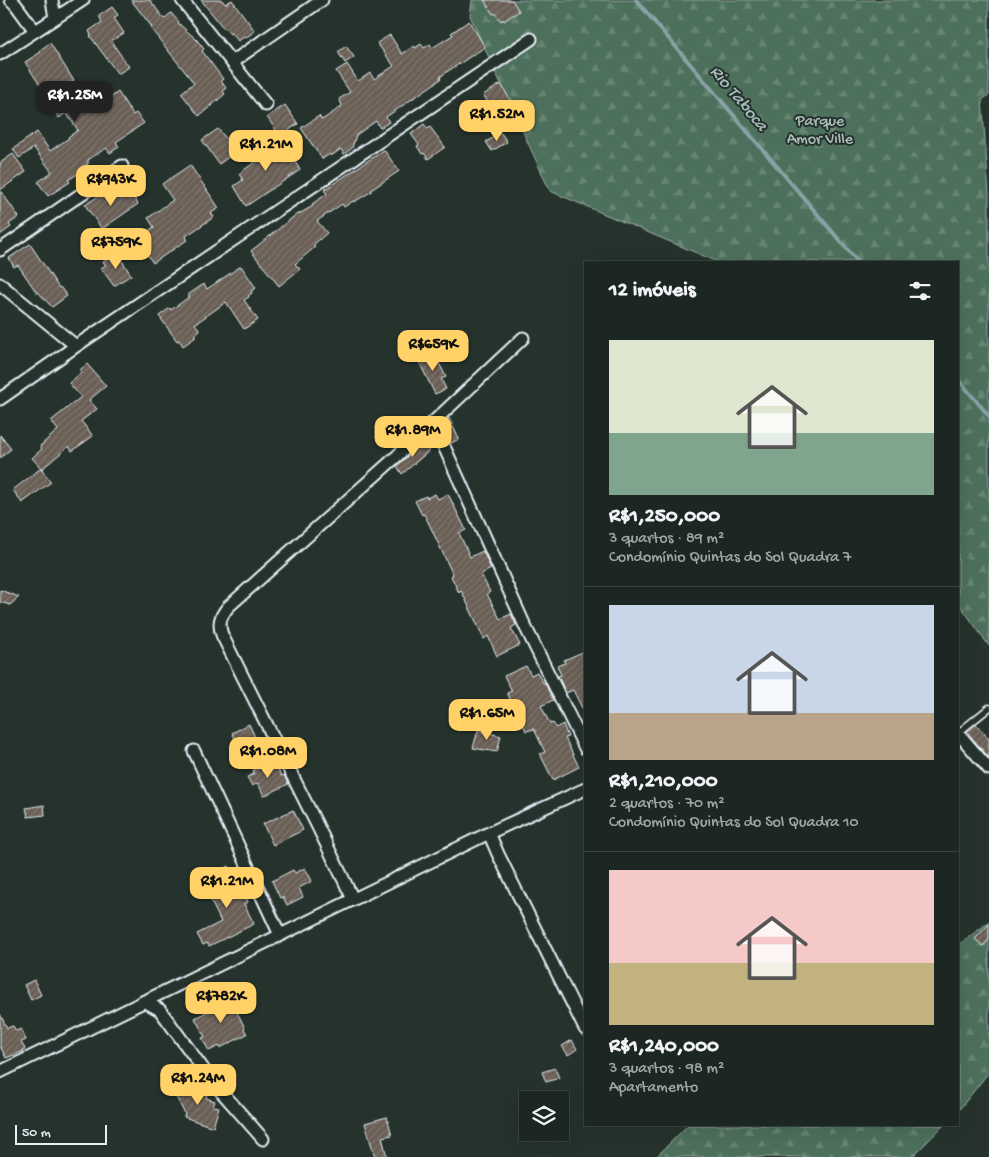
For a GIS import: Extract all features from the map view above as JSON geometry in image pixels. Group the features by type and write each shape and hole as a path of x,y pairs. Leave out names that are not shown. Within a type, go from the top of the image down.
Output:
{"street":[{"path":"11,0 35,31"},
{"path":"52,0 55,18"},
{"path":"0,54 83,0"},
{"path":"182,0 266,105"},
{"path":"232,62 322,0"},
{"path":"0,399 531,39"},
{"path":"0,250 122,166"},
{"path":"0,284 76,346"},
{"path":"353,899 222,635 219,628 219,620 222,613 228,607 397,456 523,338"},
{"path":"433,422 525,626 584,746"},
{"path":"959,734 989,769"},
{"path":"194,751 280,935"},
{"path":"0,1072 489,833 584,789"},
{"path":"489,833 584,1027"},
{"path":"144,1001 160,1010 212,1081 263,1139"}],"lane":[{"path":"959,732 989,708"}],"green space":[{"name":"Parque Amor Ville","path":"472,0 989,0 989,95 982,100 989,194 989,646 959,603 959,261 716,261 550,191 470,16"},
{"path":"989,922 989,1072 959,1110 959,944"},
{"path":"687,1126 943,1126 912,1157 656,1157"}],"building":[{"path":"131,0 150,0 164,19 171,13 178,23 197,40 204,49 202,51 223,79 221,81 226,88 223,91 225,94 199,116 181,93 194,83 151,29 152,27"},
{"path":"201,0 222,0 225,4 232,0 255,31 238,41 232,33 230,34 225,30"},
{"path":"484,0 512,0 519,11 501,21 495,13 493,14"},
{"path":"112,7 118,15 114,18 124,33 111,41 129,67 118,74 90,36 89,31 102,22 99,16"},
{"path":"469,21 485,47 448,71 440,77 441,79 386,117 389,122 380,128 376,121 356,135 352,148 344,154 341,149 331,156 330,154 322,159 301,128 319,116 322,120 341,107 339,99 350,92 336,71 347,64 358,81 370,73 374,79 394,66 377,43 390,35 402,54 421,44 424,48 430,44 432,48 453,35 451,33"},
{"path":"50,43 74,81 70,83 88,110 108,96 110,98 118,92 133,115 136,113 144,123 116,142 119,147 110,153 106,148 88,160 88,164 82,167 84,170 68,180 70,182 48,196 38,182 52,172 34,148 19,158 13,149 37,132 50,151 78,130 66,113 59,118 25,62 41,52 40,50"},
{"path":"346,46 354,57 345,63 338,52"},
{"path":"501,84 516,110 520,107 528,118 515,127 499,104 492,108 483,95"},
{"path":"285,105 298,124 280,136 267,117"},
{"path":"424,124 428,129 430,127 445,147 428,159 424,153 422,154 417,146 419,145 411,134"},
{"path":"218,129 237,151 219,164 202,140"},
{"path":"501,133 507,142 492,151 486,142"},
{"path":"282,139 300,170 246,206 234,186 243,180 239,174 256,161 250,153 258,147 261,152"},
{"path":"384,150 399,171 354,202 344,207 342,204 317,221 327,233 313,245 315,247 295,264 300,269 279,286 251,251 297,214 313,206 312,204 327,194 324,190"},
{"path":"13,154 26,172 0,190 0,163"},
{"path":"190,165 219,208 211,213 214,217 186,236 187,240 153,263 137,239 154,227 148,218 173,200 162,184"},
{"path":"126,186 138,204 102,229 85,205 103,193 107,198"},
{"path":"0,190 19,217 9,224 11,227 0,235"},
{"path":"30,244 59,288 67,296 52,307 37,293 18,265 14,267 9,258"},
{"path":"116,254 131,275 114,286 101,268 106,265 103,262"},
{"path":"241,266 256,288 244,300 258,320 244,329 226,302 195,324 200,330 194,335 196,337 183,346 179,340 177,341 159,316 170,308 171,310 204,284 207,289"},
{"path":"436,351 440,360 438,361 446,377 441,379 446,389 435,394 418,360"},
{"path":"87,364 106,386 89,400 97,409 81,421 93,436 72,451 69,446 42,469 32,458 42,449 40,446 58,430 51,421 81,397 69,383 81,373 80,370"},
{"path":"449,418 459,439 451,443 442,424"},
{"path":"0,435 11,449 0,458"},
{"path":"423,442 430,450 402,474 397,466"},
{"path":"41,468 51,482 22,503 13,490"},
{"path":"435,494 438,499 448,494 466,530 459,533 470,557 483,551 491,569 481,574 490,592 487,594 500,619 511,614 516,625 511,628 520,645 497,656 488,636 484,639 462,592 459,593 451,576 453,575 431,528 415,501"},
{"path":"0,590 19,597 10,605 0,602"},
{"path":"584,651 584,712 573,690 566,693 558,676 561,675 557,666 565,663 564,660"},
{"path":"526,666 531,675 537,672 543,683 545,683 553,700 541,706 550,724 553,723 556,728 563,724 568,737 565,738 579,767 553,780 540,754 545,752 534,729 526,731 507,693 512,691 504,676"},
{"path":"249,724 255,737 238,745 232,733"},
{"path":"976,724 989,739 989,758 967,732"},
{"path":"478,730 501,736 497,752 473,748"},
{"path":"269,762 271,765 275,763 281,776 284,775 288,784 264,796 258,783 252,786 247,777 254,774 253,770"},
{"path":"44,805 45,815 28,817 26,808"},
{"path":"293,810 303,830 273,845 263,824"},
{"path":"229,866 235,877 237,876 244,891 248,902 244,904 254,924 209,946 207,943 203,945 197,934 221,922 208,895 220,889 213,874"},
{"path":"305,868 312,881 299,888 303,897 287,905 283,897 280,898 272,881 293,870 295,873"},
{"path":"989,924 989,940 983,946 975,939"},
{"path":"34,980 41,995 31,1000 24,985"},
{"path":"226,994 229,1000 233,998 237,1007 235,1008 247,1034 220,1048 219,1046 209,1051 202,1038 205,1037 195,1018 220,1005 217,998"},
{"path":"0,1014 7,1028 13,1026 16,1031 21,1029 26,1040 21,1042 25,1049 24,1051 6,1058 0,1046"},
{"path":"572,1040 577,1049 568,1055 562,1046"},
{"path":"555,1068 559,1078 546,1082 542,1072"},
{"path":"187,1084 207,1094 206,1098 215,1101 213,1106 219,1107 213,1127 184,1117 185,1114 175,1095 185,1091"},
{"path":"387,1117 392,1135 382,1137 387,1157 375,1157 365,1123"}],"waterway":[{"name":"Rio Taboca","path":"636,0 857,261"},
{"name":"Rio Taboca","path":"959,380 989,416"}]}
